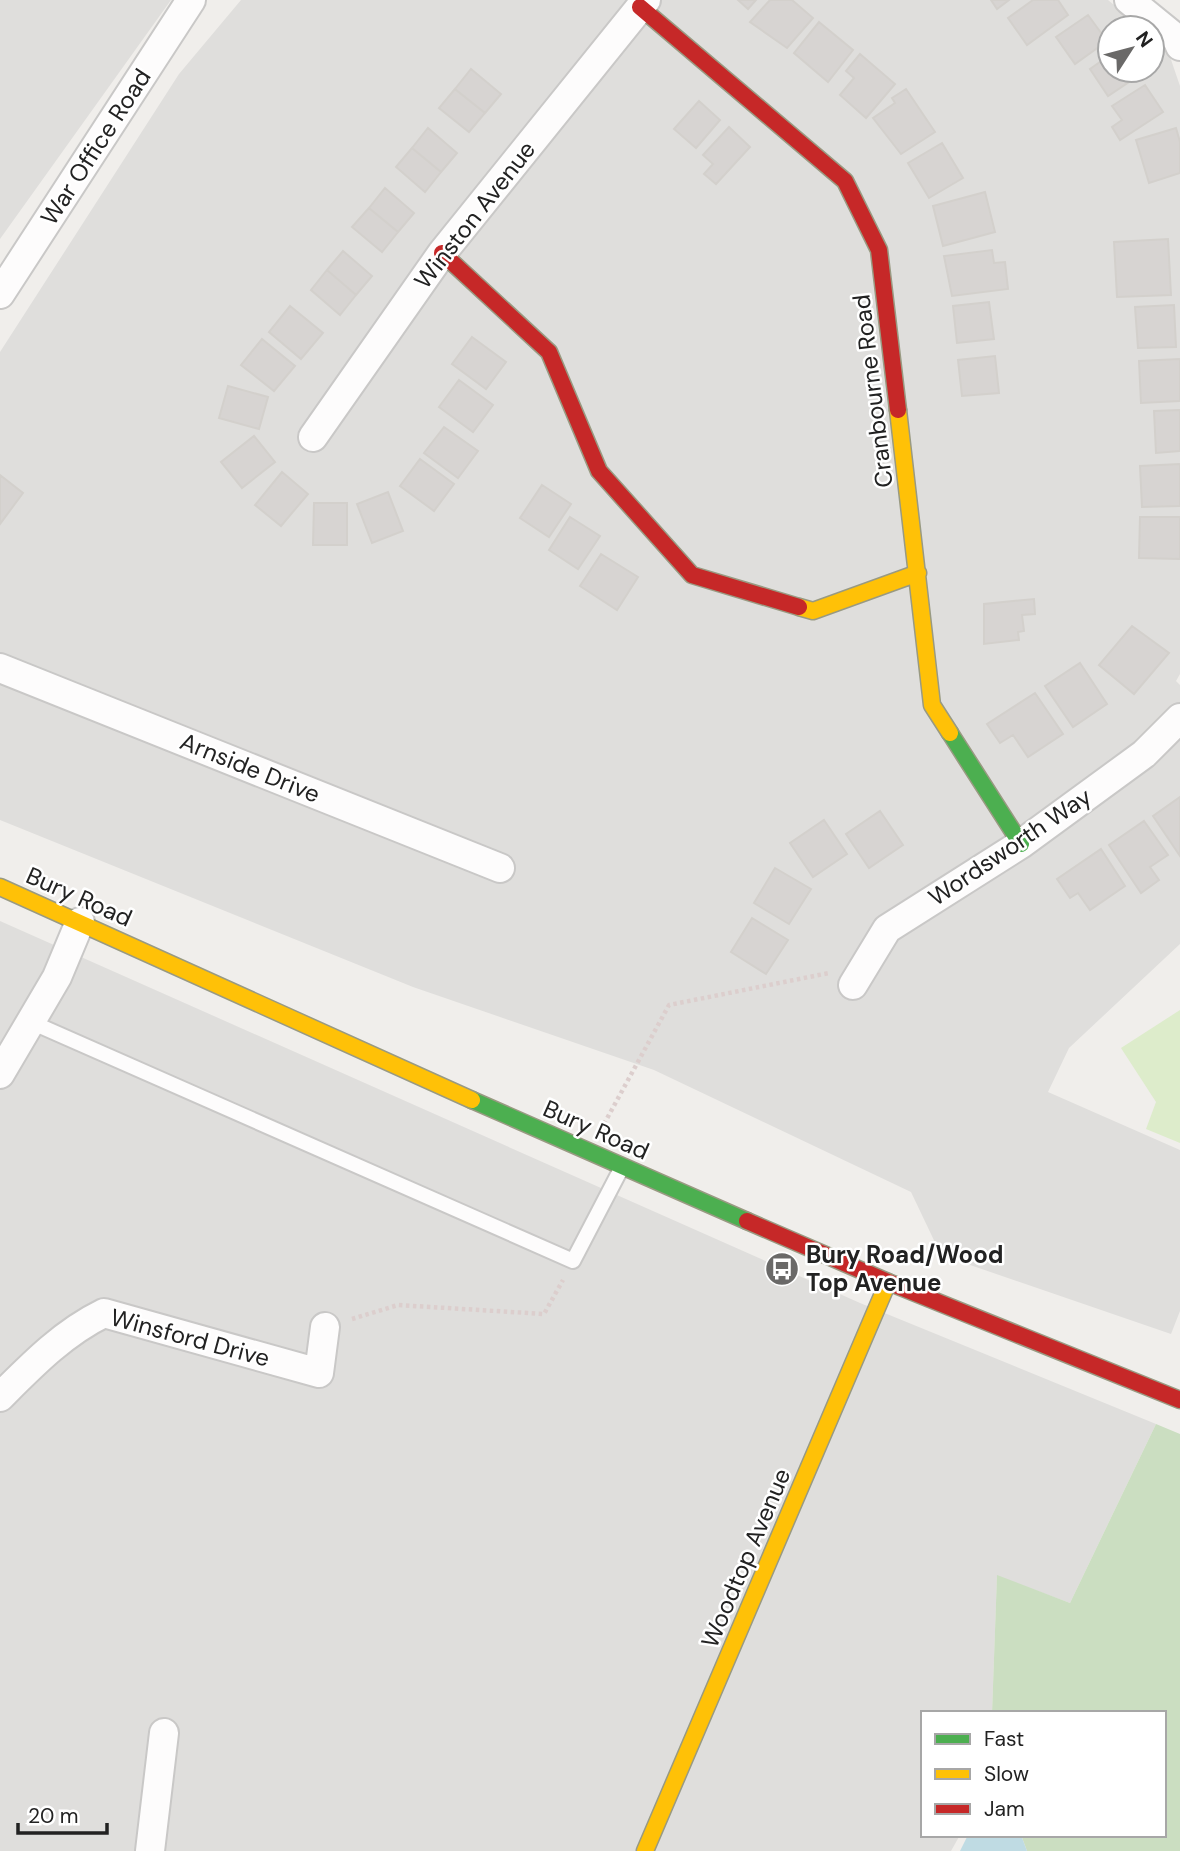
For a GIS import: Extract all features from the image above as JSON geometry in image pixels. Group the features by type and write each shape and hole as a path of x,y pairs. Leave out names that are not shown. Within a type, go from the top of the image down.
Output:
{"street":[{"name":"War Office Road","path":"0,295 191,0"},
{"path":"1129,0 1179,40"},
{"name":"Winston Avenue","path":"313,437 442,253 643,4"},
{"name":"Cranbourne Road","path":"643,4 845,181 879,250 932,705 1021,844"},
{"path":"442,253 549,352 599,471 692,575 813,611 918,573"},
{"name":"Arnside Drive","path":"0,668 500,868"},
{"name":"Wordsworth Way","path":"859,975 887,929 1021,844 1144,754 1180,718"},
{"name":"Bury Road","path":"0,887 622,1167 888,1282 1180,1400"},
{"path":"0,1074 57,977 80,922"},
{"name":"Woodtop Avenue","path":"645,1851 888,1282"},
{"name":"Winsford Drive","path":"0,1396 44,1353 80,1325 104,1313 319,1373 325,1326"},
{"path":"150,1851 164,1733"}],"lane":[{"path":"31,1022 573,1261 622,1167"}],"path":[{"path":"588,1152 669,1005 859,975"},
{"path":"325,1326 398,1305 544,1314 573,1261"}],"shaded area":[{"path":"0,0 171,0 0,239"},
{"path":"241,0 1108,0 1125,14 1096,14 1096,84 1166,84 1167,48 1180,86 1180,674 1176,681 1180,685 1180,944 1069,1048 1048,1092 1180,1150 1180,1311 1171,1334 941,1255 911,1192 654,1070 413,987 0,820 0,352 179,74"},
{"path":"0,921 860,1303 1156,1424 1070,1603 997,1576 992,1711 921,1711 921,1837 959,1837 951,1851 0,1851"}],"green space":[{"path":"1180,1010 1180,1143 1146,1129 1156,1102 1121,1048"},
{"path":"1156,1424 1180,1434 1180,1851 1027,1851 1022,1837 1166,1837 1166,1711 992,1711 997,1575 1070,1603"}],"water":[{"path":"967,1837 1022,1837 1027,1851 960,1851"}],"building":[{"path":"738,0 756,0 748,9"},
{"path":"770,0 792,0 813,18 787,48 750,22"},
{"path":"991,0 1009,0 997,9"},
{"path":"1033,0 1058,0 1068,15 1027,45 1008,18"},
{"path":"1088,15 1096,26 1096,49 1075,64 1056,37"},
{"path":"819,22 853,50 828,82 794,53"},
{"path":"860,54 895,84 866,118 840,95 854,78 846,71"},
{"path":"1096,65 1096,78 1090,69"},
{"path":"471,69 501,94 485,113 455,89"},
{"path":"1100,84 1126,84 1108,96"},
{"path":"1145,85 1163,112 1120,140 1112,127 1122,120 1112,106"},
{"path":"455,89 485,113 469,132 439,108"},
{"path":"906,89 935,132 901,154 873,118 895,103 892,98"},
{"path":"699,101 720,120 696,148 674,129"},
{"path":"729,127 750,147 716,184 704,174 713,164 703,155"},
{"path":"428,128 457,153 441,172 412,148"},
{"path":"1176,128 1180,142 1180,173 1149,183 1136,140"},
{"path":"942,143 963,178 929,198 908,163"},
{"path":"412,148 441,172 425,192 396,167"},
{"path":"385,188 414,213 398,232 369,208"},
{"path":"985,192 995,232 943,246 933,206"},
{"path":"369,208 398,232 382,252 352,227"},
{"path":"1168,239 1171,295 1117,297 1114,242"},
{"path":"992,250 994,263 1005,262 1008,289 952,296 944,256"},
{"path":"343,251 372,276 356,295 327,270"},
{"path":"327,270 356,295 340,315 311,290"},
{"path":"989,302 994,339 957,343 953,306"},
{"path":"1174,305 1176,347 1138,348 1135,307"},
{"path":"290,306 323,333 301,359 269,332"},
{"path":"472,337 506,362 486,389 452,364"},
{"path":"262,339 295,366 274,391 241,365"},
{"path":"995,356 999,393 962,396 958,360"},
{"path":"1180,359 1180,401 1141,403 1139,361"},
{"path":"459,380 493,405 473,432 439,407"},
{"path":"228,386 268,397 259,429 219,418"},
{"path":"1180,410 1180,451 1156,453 1154,411"},
{"path":"444,427 478,451 458,478 424,453"},
{"path":"254,436 275,462 242,488 221,462"},
{"path":"420,459 454,484 434,511 400,486"},
{"path":"1180,464 1180,506 1142,507 1140,466"},
{"path":"282,472 308,494 281,526 255,505"},
{"path":"0,475 23,493 0,524"},
{"path":"542,485 571,504 549,537 520,518"},
{"path":"388,492 403,531 372,543 357,504"},
{"path":"314,503 347,503 347,545 313,545"},
{"path":"570,517 600,536 578,569 549,550"},
{"path":"1140,517 1180,517 1180,559 1139,558"},
{"path":"601,554 638,577 617,610 580,586"},
{"path":"1034,599 1035,614 1022,615 1024,631 1018,632 1019,640 984,644 984,604"},
{"path":"1132,626 1169,653 1134,694 1099,665"},
{"path":"1080,663 1107,704 1073,727 1045,686"},
{"path":"1035,693 1063,734 1028,757 1013,735 1000,743 987,724"},
{"path":"1180,797 1180,856 1153,816"},
{"path":"880,811 903,845 869,868 846,834"},
{"path":"824,820 847,854 813,877 790,843"},
{"path":"1144,821 1168,855 1150,867 1159,880 1141,893 1109,845"},
{"path":"1101,849 1125,886 1090,910 1078,893 1070,898 1057,879"},
{"path":"775,868 811,889 789,924 754,903"},
{"path":"752,918 788,940 766,974 731,952"}],"traffic: fast":[{"path":"950,733 1021,844"},
{"path":"472,1100 747,1221"}],"traffic: slow":[{"path":"898,410 932,705 950,733"},
{"path":"799,607 813,611 918,573"},
{"path":"0,887 472,1100"},
{"path":"645,1851 888,1282"}],"traffic: jam":[{"path":"640,7 845,181 879,250 898,410"},
{"path":"442,253 549,352 599,471 692,575 799,607"},
{"path":"747,1221 888,1282 1180,1400"}],"place":[{"name":"Bury Road/Wood Top Avenue","path":"782,1269"}]}
